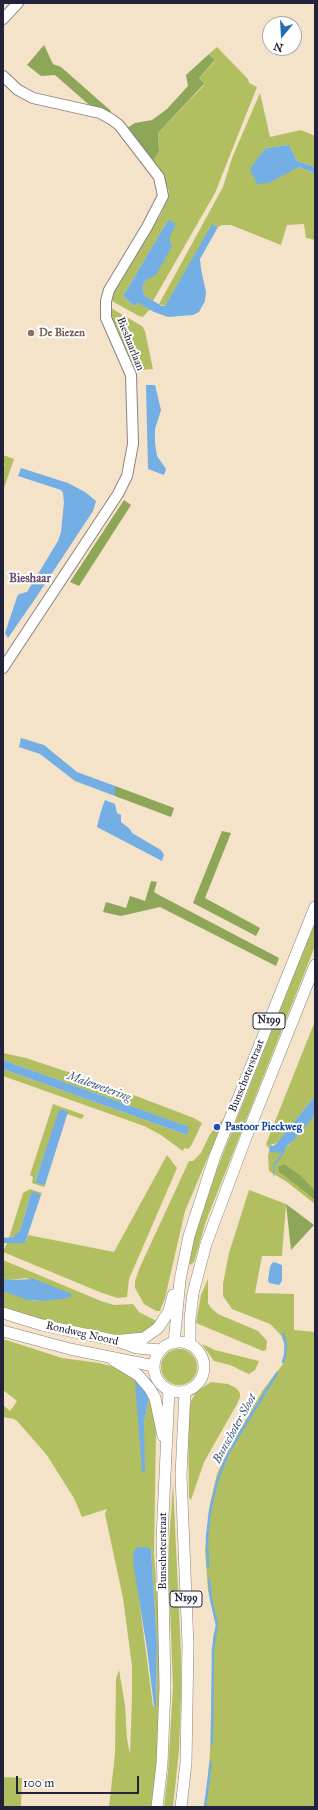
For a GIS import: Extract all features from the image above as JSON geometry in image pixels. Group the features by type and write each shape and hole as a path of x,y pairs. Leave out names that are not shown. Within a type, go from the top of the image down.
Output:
{"main road":[{"name":"Bunschoterstraat","path":"174,1343 180,1280 189,1236 215,1156 315,907"},
{"name":"Bunschoterstraat","path":"190,1344 191,1306 199,1267 236,1163 315,966"},
{"path":"117,1341 138,1340 152,1333 158,1328 166,1317 173,1294 180,1280"},
{"name":"Rondweg Noord","path":"3,1313 42,1325 117,1341 137,1348 161,1350"},
{"name":"Rondweg Noord","path":"3,1331 36,1341 154,1366"},
{"path":"174,1343 190,1344 200,1353 204,1364 202,1379 197,1386 185,1392 170,1390 158,1381 154,1366 156,1358 161,1350 174,1343"},
{"path":"107,1357 138,1375 150,1388 157,1406 167,1455"},
{"name":"Bunschoterstraat","path":"157,1807 162,1764 165,1686 162,1539 170,1390"},
{"name":"Bunschoterstraat","path":"181,1807 186,1764 188,1645 181,1475 185,1392"}],"street":[{"path":"3,19 18,3"},
{"name":"Bieshaarlaan","path":"3,76 18,90 33,98 100,113 111,119 119,125 159,177 163,196 109,290 106,301 106,318 131,375 133,444 126,476 118,494 3,668"}],"green space":[{"path":"44,45 53,64 61,67 111,111 109,114 95,110 55,75 41,76 27,65"},
{"path":"217,47 248,79 249,83 257,87 215,193 153,301 145,296 142,287 168,239 168,220 123,296 134,306 138,303 150,309 143,317 139,316 110,300 114,289 162,212 167,198 169,191 152,162 159,152 158,133 204,85 199,78 214,62 215,60 209,54"},
{"path":"209,54 215,60 199,78 204,84 158,133 159,152 152,162 127,128 135,123 152,120 167,109 188,86 186,75"},
{"path":"260,93 270,137 301,130 315,136 315,167 297,161 289,145 266,148 250,169 294,169 299,167 312,172 315,178 315,240 306,238 304,224 287,225 281,245 231,225 222,225 218,227 212,225 165,306 159,304 223,187 232,158"},
{"path":"109,307 142,326 145,331 153,369 131,371 110,315"},
{"path":"3,455 14,459 3,491 3,469 5,464 3,463"},
{"path":"124,500 131,505 79,586 70,582"},
{"path":"115,786 174,808 171,817 115,796"},
{"path":"222,831 231,833 205,898 260,928 256,936 193,903"},
{"path":"151,881 157,882 154,892 279,958 276,966 160,907 121,916 103,912 106,902 126,908 130,896 145,901"},
{"path":"315,921 315,946 206,1221 194,1262 190,1265 188,1262 195,1234 210,1187"},
{"path":"315,1021 315,1096 277,1143 270,1145 269,1149 266,1144"},
{"path":"3,1053 26,1058 107,1085 194,1118 202,1123 191,1146 188,1149 184,1148 183,1151 161,1135 144,1126 3,1076 3,1069 187,1135 188,1127 3,1060"},
{"path":"53,1104 84,1115 82,1119 67,1114 65,1110 45,1153 35,1181 45,1185 44,1187 32,1183 33,1177 30,1175"},
{"path":"315,1115 315,1204 287,1182 269,1171 268,1156 269,1152 288,1146"},
{"path":"223,1119 185,1211 165,1298 160,1311 156,1311 144,1304 135,1288 135,1281 189,1161 193,1161 201,1153 210,1134"},
{"path":"167,1155 177,1168 129,1279 127,1297 118,1298 102,1293 3,1252 7,1243 25,1243 28,1235 114,1252"},
{"path":"284,1164 301,1176 315,1191 315,1200 279,1172 278,1167"},
{"path":"30,1189 42,1193 41,1195 31,1193 20,1231 17,1235 9,1238 23,1193"},
{"path":"249,1190 286,1204 282,1256 262,1256 255,1293 294,1294 294,1330 315,1332 315,1807 205,1807 210,1753 213,1637 216,1625 208,1590 205,1550 210,1504 217,1474 228,1450 263,1390 283,1364 285,1351 281,1335 270,1324 232,1309 223,1296 223,1284 229,1253"},
{"path":"286,1204 314,1225 291,1250"},
{"path":"3,1260 101,1301 114,1305 133,1304 139,1312 160,1323 153,1330 130,1337 112,1336 44,1322 3,1308 3,1291 34,1301 71,1297 26,1278 10,1280 3,1278"},
{"path":"208,1279 208,1303 211,1308 218,1314 258,1331 267,1341 266,1350 263,1351 196,1323 201,1295"},
{"path":"3,1339 62,1358 99,1363 122,1369 138,1381 143,1455 144,1423 149,1397 155,1415 156,1425 154,1553 163,1678 154,1807 109,1807 115,1754 116,1679 119,1670 125,1705 127,1739 130,1754 132,1666 123,1598 105,1514 107,1509 82,1517 74,1498 46,1454 17,1421 3,1417 3,1405 10,1411 17,1401 3,1390","holes":["151,1549 157,1644 156,1707 153,1706 133,1553"]},
{"path":"202,1344 215,1350 259,1361 255,1370 249,1374 230,1365 214,1361"},
{"path":"179,1349 192,1354 197,1367 192,1380 179,1385 166,1380 161,1367 166,1354"},
{"path":"211,1382 228,1384 236,1388 240,1393 240,1397 204,1462 191,1500 189,1498 188,1420 191,1401 196,1392"},
{"path":"173,1484 181,1653 181,1698 179,1750 173,1807 164,1807 168,1771 173,1687 169,1543"},
{"path":"3,1777 22,1778 21,1807 3,1807"}],"water":[{"path":"289,145 297,161 315,167 315,178 312,172 299,167 269,183 257,184 250,169 266,148"},
{"path":"168,220 176,224 169,239 172,246 156,275 146,280 142,287 145,296 162,306 165,306 212,224 218,227 200,259 206,292 205,301 199,312 193,315 168,317 154,312 138,303 134,306 123,296"},
{"path":"146,385 155,385 161,410 155,429 155,443 157,456 166,469 164,475 148,469"},
{"path":"21,468 68,483 85,492 96,501 93,511 8,638 5,633 17,597 19,594 27,592 58,541 61,532 64,502 63,493 61,490 18,476"},
{"path":"21,738 44,745 77,772 115,786 115,796 75,781 40,754 19,747"},
{"path":"105,800 115,804 117,813 121,815 121,822 130,829 132,833 161,850 164,855 162,861 97,827"},
{"path":"3,1060 189,1127 187,1135 3,1069"},
{"path":"315,1096 315,1115 297,1137 286,1147 284,1153 275,1166 274,1177 274,1164 282,1153 269,1152 270,1145 273,1146 277,1143"},
{"path":"59,1110 68,1112 45,1185 35,1182"},
{"path":"34,1192 41,1195 25,1243 3,1243 3,1238 13,1237 20,1231 31,1193"},
{"path":"274,1262 282,1265 282,1281 279,1285 269,1283 268,1280 270,1267"},
{"path":"3,1278 10,1280 34,1279 72,1294 71,1297 62,1299 43,1301 27,1300 3,1291"},
{"path":"135,1381 138,1381 149,1397 144,1423 145,1472 142,1472"},
{"path":"137,1547 146,1547 151,1549 157,1644 156,1707 154,1706 147,1649 134,1569 133,1553"}],"waterway":[{"name":"Bunschoter Sloot","path":"283,1334 286,1344 283,1362"},
{"name":"Bunschoter Sloot","path":"208,1567 207,1537 210,1511 217,1482 228,1453 277,1373"},
{"name":"Bunschoter Sloot","path":"209,1580 211,1599 217,1625 213,1650 212,1744"},
{"name":"Bunschoter Sloot","path":"205,1807 211,1762"}],"place":[{"name":"De Biezen","path":"31,333"},
{"name":"Pastoor Pieckweg","path":"217,1127"}],"district":[{"name":"Bieshaar","path":"30,579"}],"water label":[{"name":"Malewetering","path":"99,1087"}]}
